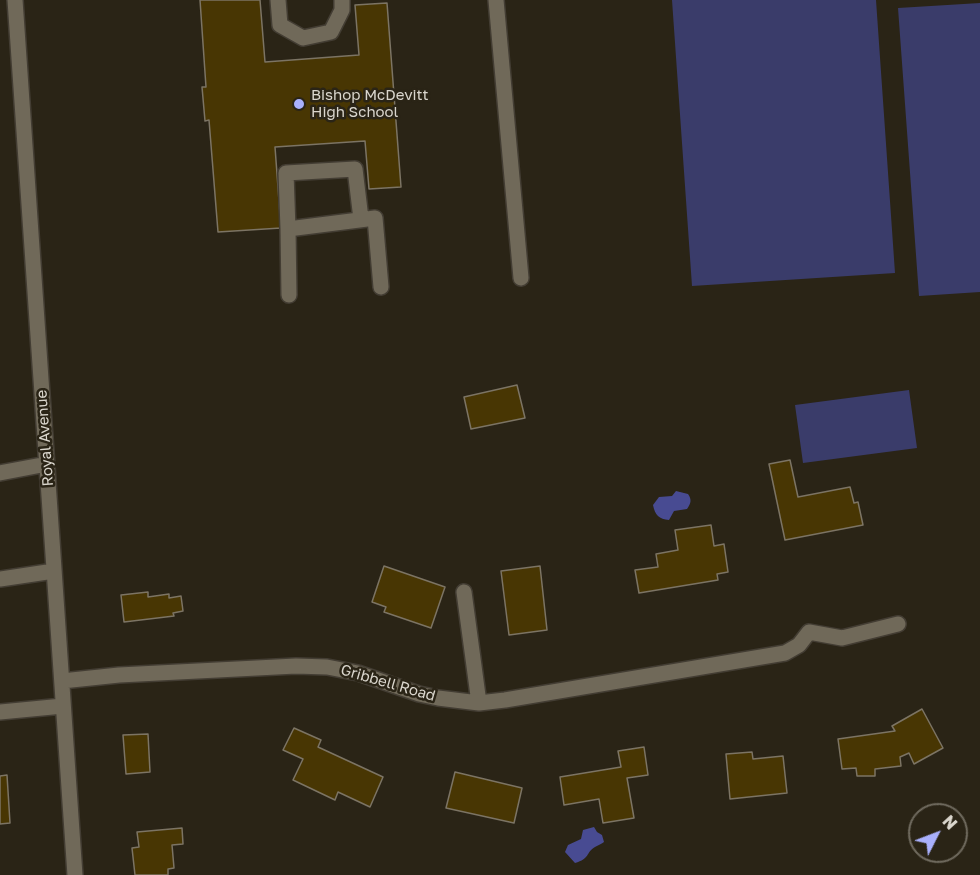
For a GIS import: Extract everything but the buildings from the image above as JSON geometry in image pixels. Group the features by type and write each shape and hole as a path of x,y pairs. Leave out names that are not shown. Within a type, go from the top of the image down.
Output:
{"street":[{"name":"Royal Avenue","path":"15,0 75,875"},
{"path":"278,0 280,25 303,38 331,32 342,10 342,0"},
{"path":"496,0 521,278"},
{"path":"289,295 286,172 355,169 361,219"},
{"path":"288,229 375,218 381,287"},
{"path":"0,473 47,464"},
{"path":"0,579 54,571"},
{"path":"464,592 479,703"},
{"name":"Gribbell Road","path":"62,681 119,675 296,666 327,667 379,680 419,694 479,703 515,699 785,653 799,645 809,632 842,638 898,624"},
{"path":"0,712 63,706"}],"shaded area":[{"path":"672,0 876,0 895,273 692,286"},
{"path":"980,3 980,292 919,296 898,8"},
{"path":"909,390 917,448 803,463 795,405"},
{"path":"676,491 688,494 690,503 687,509 674,511 669,520 663,519 656,514 653,505 659,497 672,496"},
{"path":"594,827 602,835 604,842 592,849 583,860 575,863 565,852 568,845 581,839 583,830"}],"place":[{"name":"Bishop McDevitt High School","path":"299,104"}]}
